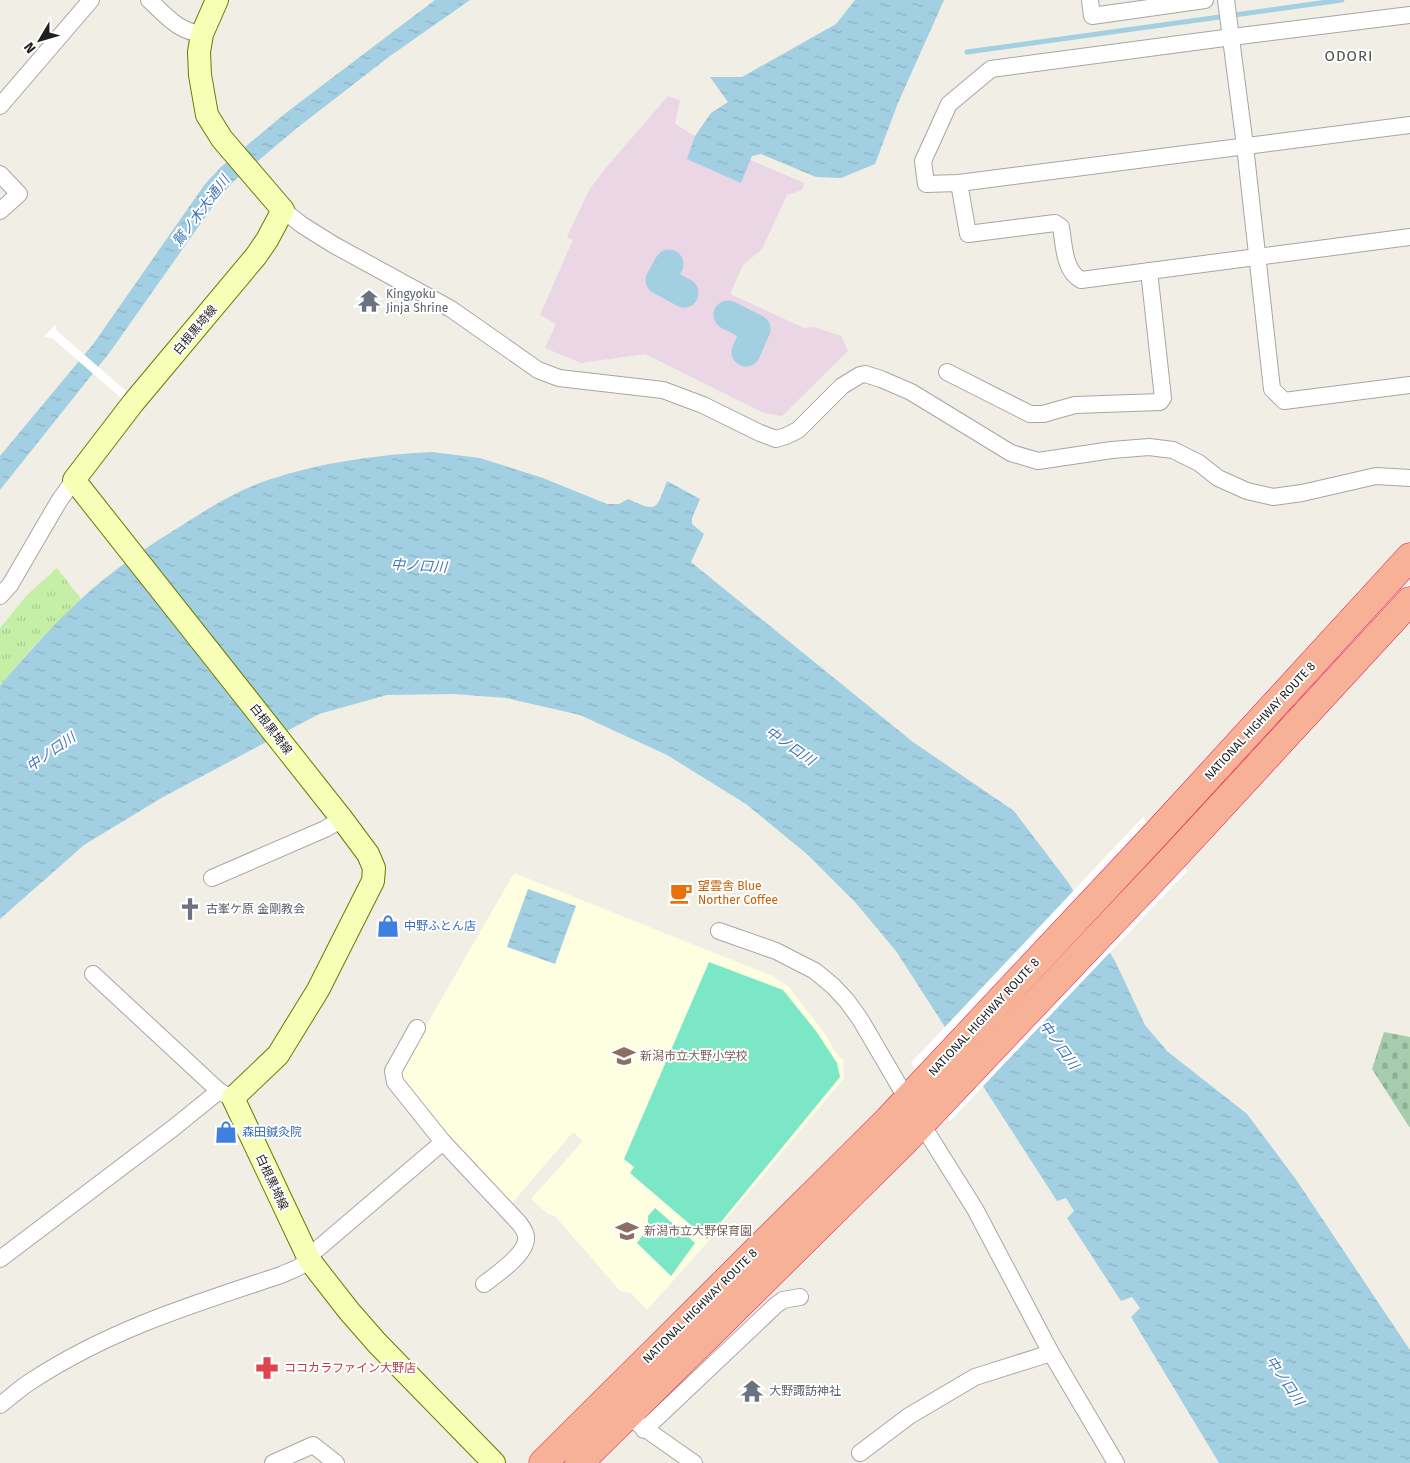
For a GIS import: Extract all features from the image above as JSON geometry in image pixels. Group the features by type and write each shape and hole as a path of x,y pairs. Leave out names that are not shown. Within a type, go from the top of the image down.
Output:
{"highway":[{"name":"NATIONAL HIGHWAY ROUTE 8","path":"543,1463 881,1127 1156,834 1410,557"},
{"path":"579,1463 636,1422 1175,856 1410,601"}],"main road":[{"path":"217,0 202,34 199,52 200,75 207,115 222,139 283,210"},
{"name":"白根黒埼線","path":"283,210 256,256 133,403 74,480 342,819 368,854 374,868 373,880 318,990 283,1048 263,1070 226,1095 310,1261 377,1343 494,1463"}],"street":[{"path":"0,106 91,0"},
{"path":"149,0 179,27 188,32 202,34"},
{"path":"1090,0 1092,16 1205,0"},
{"path":"1226,0 1232,36 1272,389 1284,401 1410,385"},
{"path":"1410,15 1232,36 992,69 949,104 923,161 926,184 959,183 1410,125"},
{"path":"0,174 18,194 0,211"},
{"path":"959,183 968,234 1055,223 1061,227 1070,270 1074,276 1081,280 1410,237"},
{"path":"283,210 302,225 334,245 451,309 538,370 559,378 664,390 760,433 776,438 786,436 798,430 842,386 865,374 911,392 1011,453 1038,461 1112,450 1149,447 1173,450 1199,463 1218,478 1247,491 1273,497 1302,493 1376,476 1410,478"},
{"path":"947,372 1030,414 1043,414 1075,405 1154,404 1160,402 1163,398 1149,271"},
{"path":"0,596 10,585 59,501 74,480"},
{"path":"212,878 325,829 342,819"},
{"path":"719,930 776,951 815,971 847,1000 915,1090 930,1114 975,1210 1051,1353 1116,1463"},
{"path":"0,1259 164,1135 226,1095 93,974"},
{"path":"418,1028 393,1071 395,1082 443,1142 519,1222 526,1235 526,1245 521,1252 484,1284"},
{"path":"0,1405 31,1381 113,1335 158,1316 290,1271 310,1261 314,1252 443,1142"},
{"path":"694,1463 636,1422 776,1305 783,1300 800,1297"},
{"path":"860,1453 909,1416 975,1377 1051,1353"},
{"path":"273,1463 313,1445 336,1463"}],"shaded area":[{"path":"668,96 680,100 675,124 695,136 804,183 802,190 787,195 762,249 743,265 730,294 804,328 814,327 841,336 848,351 782,416 764,413 645,354 581,363 545,348 556,324 540,315 573,240 567,237 589,190"},
{"name":"新潟市立大野小学校","path":"514,873 772,976 788,986 826,1035 834,1051 843,1060 844,1078 704,1246 647,1310 631,1293 620,1291 555,1216 549,1215 531,1199 583,1141 573,1132 512,1203 479,1171 402,1079 400,1071"}],"green space":[{"path":"57,568 81,599 32,648 0,686 0,628 27,595"},
{"path":"709,962 783,990 816,1031 837,1063 840,1077 707,1239 630,1173 634,1167 624,1159"},
{"path":"1384,1032 1410,1037 1410,1128 1372,1069"},
{"path":"655,1208 695,1243 671,1276 637,1243 648,1228 648,1216"}],"water":[{"name":"鷲ノ木大通川","path":"435,0 470,0 390,56 297,128 234,181 220,196 110,352 0,490 0,456 94,343 205,184 221,167 287,112"},
{"path":"855,0 944,0 898,103 875,164 841,178 816,177 761,154 752,156 741,183 687,159 695,136 711,113 728,102 710,77 742,77 836,24"},
{"name":"中ノ口川","path":"432,452 480,458 543,478 607,504 619,504 628,499 645,506 655,506 667,481 700,499 692,518 692,524 704,534 691,562 913,742 1014,811 1068,882 1116,963 1145,1025 1167,1051 1247,1114 1297,1181 1410,1350 1410,1463 1219,1463 1131,1317 1140,1308 1132,1297 1121,1301 1067,1218 1074,1211 1066,1198 1057,1201 896,951 855,902 808,855 746,804 667,755 580,715 506,698 454,694 387,695 319,714 163,797 84,845 0,919 0,686 38,642 80,600 117,569 170,532 235,494 268,480 309,468 370,457"},
{"path":"528,889 576,906 555,964 507,947"}],"pier":[{"path":"55,325 57,331 126,391 133,391 121,405 121,398 52,338 44,337"},
{"path":"1143,817 1187,871 950,1121 911,1063"}],"waterway":[{"path":"967,52 1342,0"},
{"path":"669,264 660,280 684,293"},
{"path":"728,315 756,329 746,352"}],"place":[{"name":"Kingyoku Jinja Shrine","path":"369,301"},
{"name":"望雲舎 Blue Norther Coffee","path":"681,893"},
{"name":"古峯ケ原 金剛教会","path":"190,909"},
{"name":"中野ふとん店","path":"388,926"},
{"name":"新潟市立大野小学校","path":"624,1056"},
{"name":"森田鍼灸院","path":"226,1132"},
{"name":"新潟市立大野保育園","path":"627,1231"},
{"name":"ココカラファイン大野店","path":"267,1368"},
{"name":"大野諏訪神社","path":"752,1391"}],"district":[{"name":"ODORI","path":"1349,56"}]}
